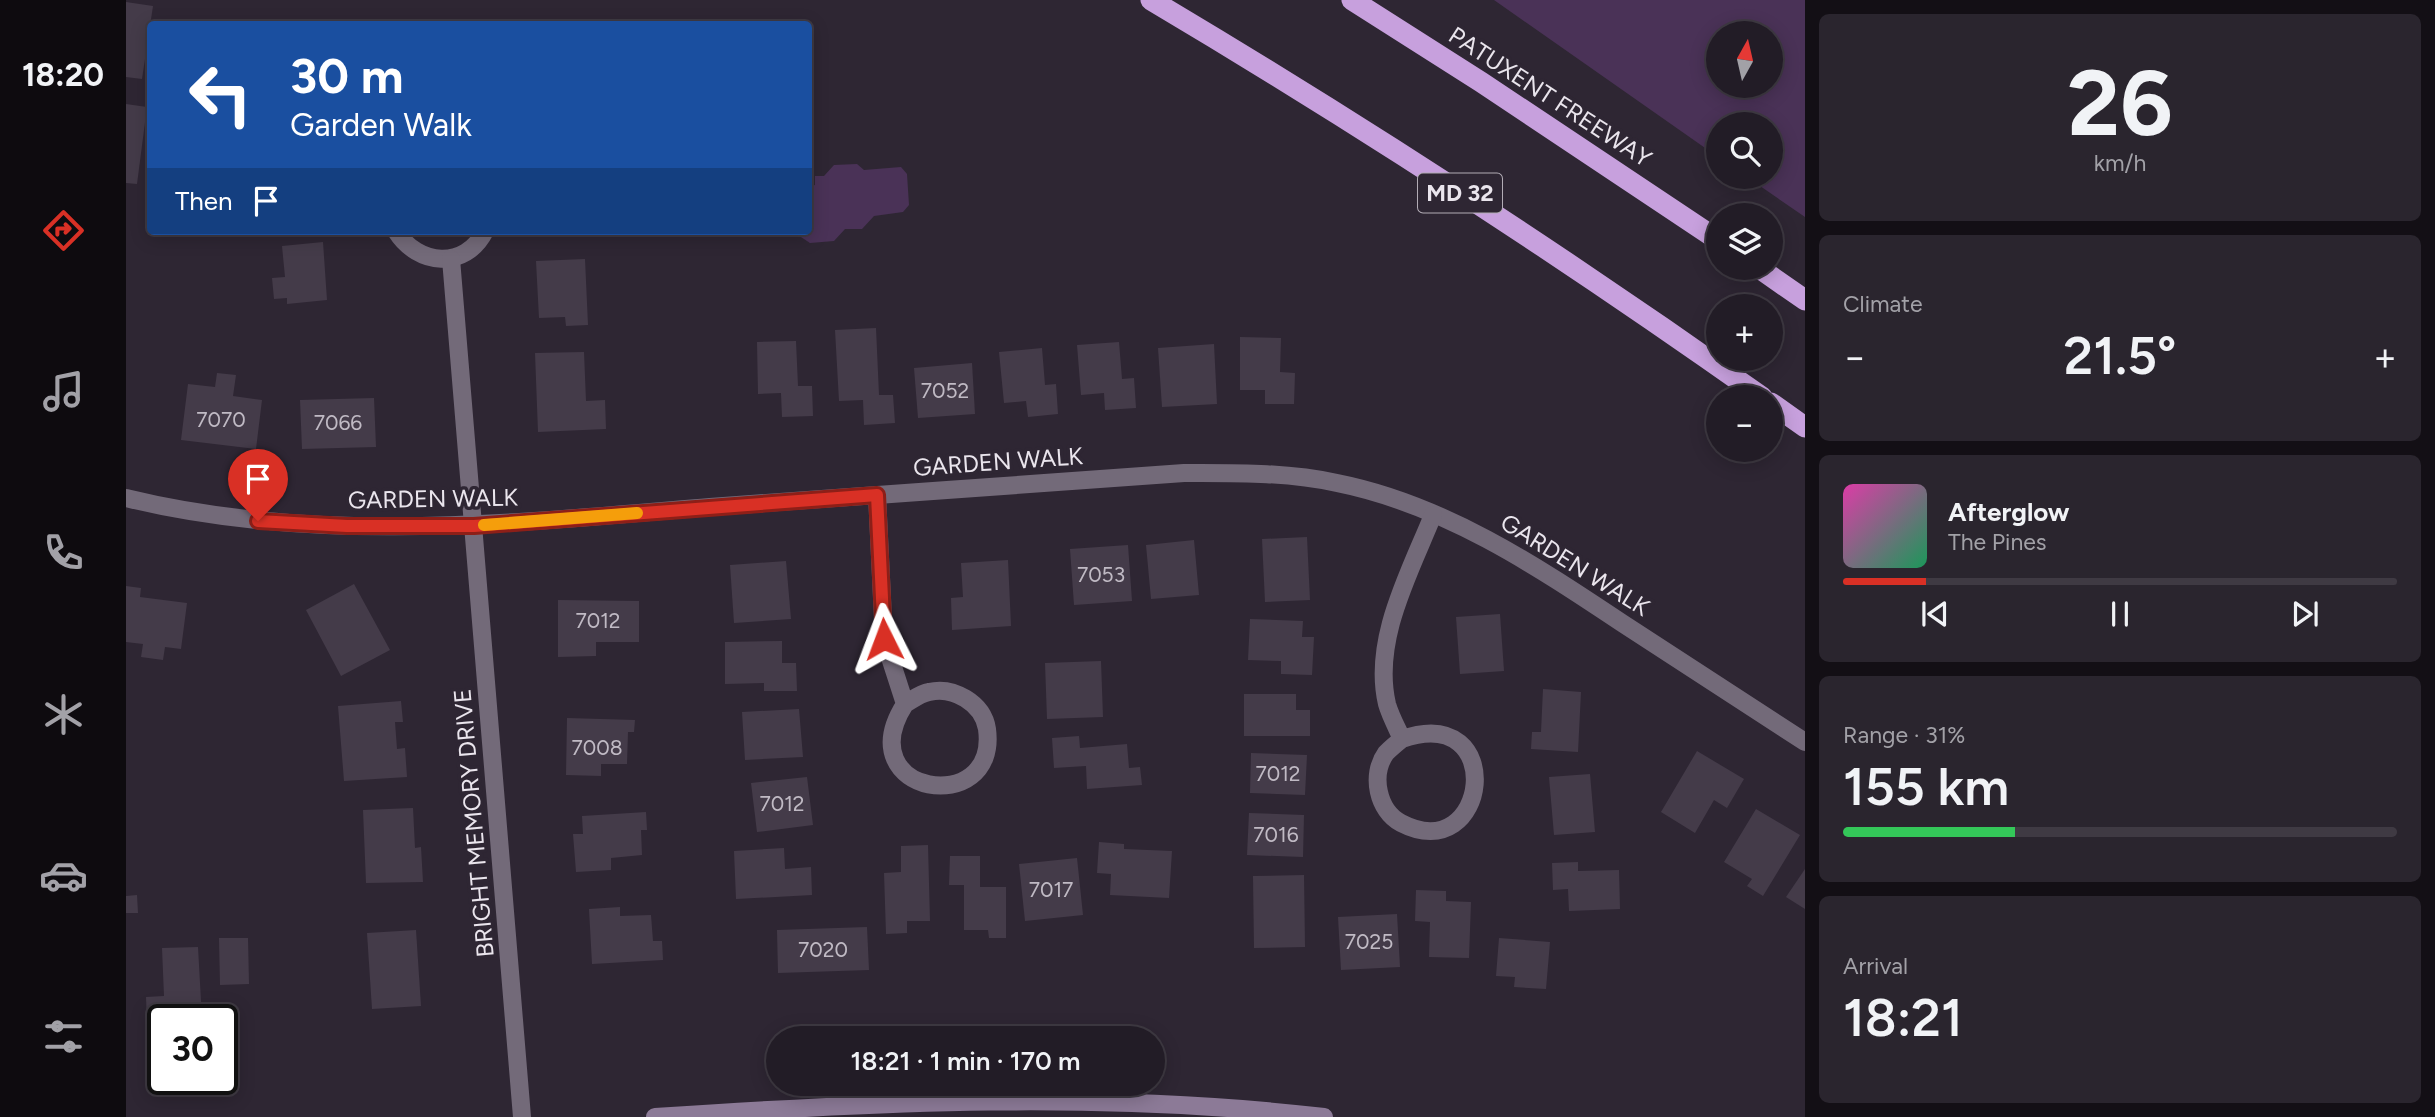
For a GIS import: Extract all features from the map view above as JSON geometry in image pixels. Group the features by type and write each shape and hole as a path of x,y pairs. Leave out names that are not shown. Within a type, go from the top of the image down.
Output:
{"highway":[{"name":"MD 32","path":"1151,0 1425,170 1635,308 1745,385"},
{"name":"PATUXENT FREEWAY","path":"1352,0 1481,82 1706,232"},
{"path":"1776,280 1805,300"},
{"path":"1783,412 1805,427"}],"main road":[{"path":"655,1117 801,1107 1054,1100 1206,1105 1324,1117"}],"street":[{"path":"399,235 419,255 435,260 451,259 476,246 483,235"},
{"name":"BRIGHT MEMORY DRIVE","path":"451,259 522,1117"},
{"name":"GARDEN WALK","path":"126,498 258,521 347,526 474,526 1184,473 1260,474 1339,483 1480,534 1533,564 1805,742"},
{"path":"877,495 884,639 905,704"},
{"path":"1402,739 1387,704 1386,647 1396,608 1433,515"},
{"path":"946,691 965,698 978,709 986,726 987,748 978,769 963,781 945,788 925,786 908,776 897,762 891,744 893,723 905,704 928,692 946,691"},
{"path":"1421,732 1443,735 1461,745 1471,758 1477,778 1475,791 1472,804 1459,820 1434,831 1413,829 1394,819 1384,805 1378,788 1379,769 1386,754 1402,739 1421,732"}],"shaded area":[{"path":"1494,0 1805,0 1805,217 1764,189 1783,189 1783,112 1706,112 1706,149"},
{"path":"857,164 864,170 901,167 907,174 909,205 903,212 874,216 862,229 845,229 834,241 810,243 801,235 812,235 812,186 815,185 815,176 824,176 834,165"}],"building":[{"path":"126,2 153,6 151,21 147,21 147,46 142,79 126,77"},
{"path":"126,104 147,107 137,184 126,183"},
{"path":"323,242 327,300 287,304 287,298 274,299 272,278 285,277 282,246"},
{"path":"585,259 588,325 566,326 565,317 539,318 536,261"},
{"path":"876,328 879,395 893,395 895,423 864,425 863,400 839,401 835,330"},
{"path":"1240,337 1281,338 1280,372 1295,373 1294,404 1265,404 1265,390 1240,390"},
{"path":"796,341 798,386 812,386 813,416 782,417 781,393 758,394 757,342"},
{"path":"1119,342 1122,379 1134,378 1136,408 1105,410 1104,393 1081,395 1077,345"},
{"path":"1214,344 1217,404 1162,407 1158,348"},
{"path":"1042,348 1045,385 1056,384 1058,414 1028,417 1026,401 1004,403 999,352"},
{"path":"584,352 586,401 605,400 606,429 538,432 535,353"},
{"path":"972,363 975,414 918,418 914,368"},
{"path":"217,373 236,375 233,396 262,400 256,449 181,440 188,384 215,387"},
{"path":"374,398 376,447 302,449 300,400"},
{"path":"1307,537 1310,600 1265,602 1262,539"},
{"path":"1194,540 1199,595 1151,599 1146,545"},
{"path":"1128,545 1132,601 1074,605 1070,549"},
{"path":"1008,560 1011,626 952,630 951,598 963,597 961,563"},
{"path":"786,561 791,619 734,623 730,565"},
{"path":"354,584 390,650 341,676 306,610"},
{"path":"126,586 141,588 140,597 187,603 181,649 165,647 163,660 141,657 143,644 126,642"},
{"path":"558,600 639,601 639,642 596,642 596,656 558,657"},
{"path":"1500,614 1504,671 1460,674 1456,617"},
{"path":"1250,619 1303,621 1302,637 1314,637 1312,675 1281,674 1281,661 1248,660"},
{"path":"782,641 782,663 796,663 797,691 764,691 764,683 725,684 725,642"},
{"path":"1101,661 1103,717 1047,719 1045,663"},
{"path":"1543,689 1581,692 1578,752 1531,749 1532,732 1541,732"},
{"path":"1244,694 1296,694 1296,710 1310,710 1310,736 1244,736"},
{"path":"401,701 403,722 395,722 397,749 405,748 407,777 344,781 338,706"},
{"path":"799,709 803,757 745,760 742,712"},
{"path":"567,718 635,720 634,732 628,732 627,764 601,764 601,776 566,775"},
{"path":"1079,736 1080,748 1127,744 1129,768 1140,767 1142,785 1087,789 1086,766 1054,768 1052,738"},
{"path":"1697,751 1744,779 1727,808 1714,800 1695,833 1661,812"},
{"path":"1251,753 1307,755 1305,795 1250,793"},
{"path":"1590,774 1595,832 1554,835 1549,777"},
{"path":"807,777 813,825 757,832 751,783"},
{"path":"413,808 415,848 421,847 423,882 366,883 363,810"},
{"path":"1756,809 1800,835 1763,896 1747,886 1752,879 1724,862"},
{"path":"646,812 647,830 641,830 642,855 611,858 611,870 576,872 573,834 583,834 582,816"},
{"path":"1249,813 1304,815 1303,857 1247,855"},
{"path":"1099,842 1124,844 1124,849 1172,851 1169,898 1110,895 1111,874 1097,873"},
{"path":"928,845 930,921 907,921 907,933 886,934 884,873 901,872 901,846"},
{"path":"784,848 785,869 811,867 812,895 736,899 734,851"},
{"path":"950,856 980,856 980,887 1006,887 1006,938 989,938 988,930 964,930 964,885 949,885"},
{"path":"1077,858 1083,915 1025,921 1019,864"},
{"path":"1578,862 1578,871 1619,870 1620,909 1569,911 1568,889 1553,890 1552,863"},
{"path":"1805,869 1805,909 1786,897"},
{"path":"1304,875 1305,947 1254,948 1253,876"},
{"path":"1416,890 1446,891 1446,901 1471,902 1469,958 1429,957 1430,922 1415,921"},
{"path":"137,895 138,913 126,913 126,896"},
{"path":"620,907 620,916 651,915 653,941 662,941 663,960 592,964 589,909"},
{"path":"1397,914 1400,967 1341,970 1338,917"},
{"path":"867,927 869,970 778,973 777,930"},
{"path":"416,930 421,1006 372,1009 367,933"},
{"path":"219,938 248,938 249,984 220,985"},
{"path":"1499,938 1550,942 1546,989 1514,987 1515,977 1496,976"},
{"path":"198,947 201,1004 147,1004 147,1023 146,997 164,996 162,948"}],"slow traffic":[{"path":"484,525 637,513"}],"route":[{"path":"258,521 347,526 474,526 877,495 884,639"}]}
